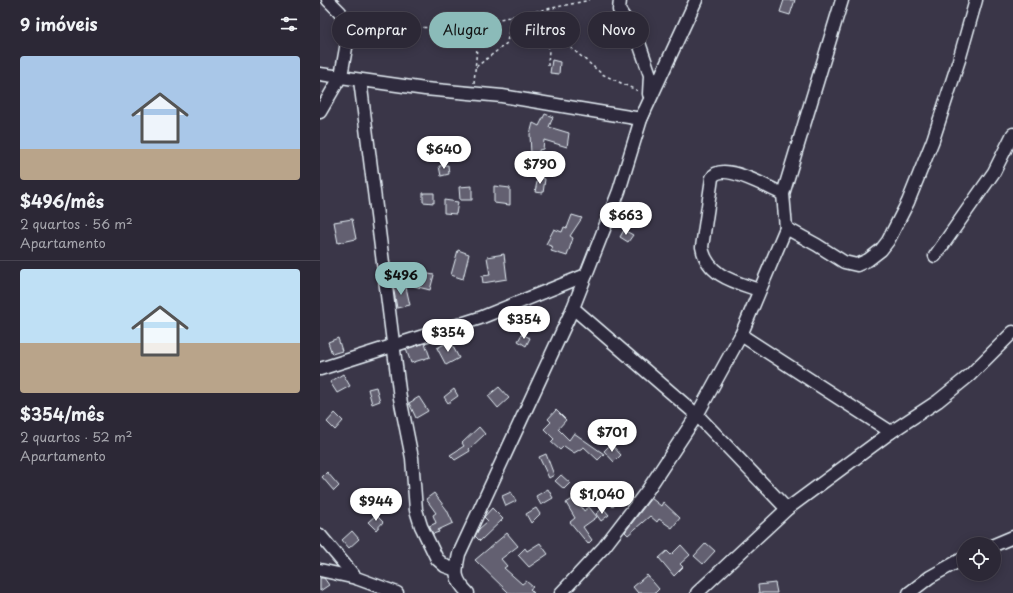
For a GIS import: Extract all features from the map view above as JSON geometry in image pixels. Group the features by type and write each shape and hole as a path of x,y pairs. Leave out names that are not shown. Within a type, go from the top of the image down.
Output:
{"street":[{"path":"328,0 340,12"},
{"path":"468,593 457,580 456,570 466,538 573,308 619,191 649,95 650,75 636,37 618,10 620,0"},
{"path":"641,119 696,0"},
{"path":"561,593 604,547 647,491 697,416 742,335 759,290 786,228 783,194 842,0"},
{"path":"786,228 844,262 857,265 868,260 881,250 888,241 908,202 933,140 959,60 976,0"},
{"path":"320,112 341,76 346,48"},
{"path":"320,74 502,96 641,119"},
{"path":"360,80 400,398 412,458 416,510 421,526 437,560 445,566 456,570"},
{"path":"935,256 994,172 1013,134"},
{"path":"759,290 727,279 716,272 703,256 702,247 712,178 716,173 721,171 731,172 783,194"},
{"path":"320,369 393,347 480,318 586,275"},
{"path":"573,308 697,416 787,509"},
{"path":"697,593 787,509 891,432 938,401 970,376 1013,332"},
{"path":"742,335 891,432"},
{"path":"320,535 356,578"},
{"path":"1001,542 1013,537"},
{"path":"909,593 930,577 957,562"},
{"path":"320,570 356,578 397,593"}],"path":[{"path":"531,12 590,0"},
{"path":"475,68 507,43 510,23"},
{"path":"473,93 477,48"},
{"path":"548,66 549,48"},
{"path":"571,48 602,74 649,95"}],"building":[{"path":"784,0 795,0 790,15 780,12"},
{"path":"552,60 560,62 559,74 550,73"},
{"path":"545,114 553,117 549,127 569,133 567,147 544,140 543,149 539,150 539,155 531,154 530,134 533,123 539,126"},
{"path":"448,165 449,174 441,176 439,166"},
{"path":"538,177 545,179 543,193 535,192"},
{"path":"472,186 472,200 460,200 459,187"},
{"path":"494,186 510,188 510,205 494,203"},
{"path":"423,193 434,193 434,203 423,202"},
{"path":"444,200 458,202 456,214 444,213"},
{"path":"572,215 582,218 570,236 573,238 567,256 551,251 553,247 546,244 554,229 562,232 564,227 567,228"},
{"path":"352,219 356,239 338,243 334,222"},
{"path":"624,230 633,235 628,242 620,237"},
{"path":"458,250 469,254 463,279 451,275"},
{"path":"504,254 507,279 483,283 482,276 490,275 487,257"},
{"path":"418,272 434,275 430,290 414,286"},
{"path":"405,283 410,305 397,308 393,286"},
{"path":"529,308 539,311 533,322 526,320"},
{"path":"522,334 530,338 526,346 518,341"},
{"path":"338,338 342,351 332,354 328,342"},
{"path":"450,341 459,358 446,365 437,348"},
{"path":"425,343 430,357 411,363 406,349"},
{"path":"343,374 350,386 337,393 330,382"},
{"path":"376,387 380,401 372,404 368,389"},
{"path":"499,387 509,398 498,408 488,396"},
{"path":"454,389 458,396 448,403 444,397"},
{"path":"419,397 428,411 416,418 409,403"},
{"path":"556,410 566,420 558,429 569,440 574,433 604,454 598,460 584,447 574,453 564,446 560,450 551,442 554,439 544,429 551,422 548,419"},
{"path":"335,413 343,421 335,430 327,422"},
{"path":"479,427 485,434 469,449 470,451 455,460 450,455 464,446 462,443"},
{"path":"611,444 621,455 614,462 604,451"},
{"path":"546,454 554,475 549,478 539,457"},
{"path":"327,472 339,486 334,491 322,477"},
{"path":"561,475 570,483 564,489 555,481"},
{"path":"548,489 553,498 541,505 536,496"},
{"path":"511,492 516,501 506,506 502,496"},
{"path":"611,492 620,500 613,507 605,499"},
{"path":"434,493 447,510 453,523 433,534 429,526 436,523 433,515 436,513 426,499"},
{"path":"576,497 584,511 589,507 597,517 583,527 592,540 588,544 570,522 575,518 566,503"},
{"path":"651,498 661,506 663,502 680,518 672,528 659,519 657,522 650,516 628,535 625,532"},
{"path":"492,508 503,519 480,541 475,536 479,529 488,521 484,517"},
{"path":"536,508 540,514 531,523 526,514"},
{"path":"603,508 609,515 601,521 596,514"},
{"path":"376,515 383,522 376,530 368,522"},
{"path":"352,531 359,539 349,548 342,540"},
{"path":"507,533 518,546 501,559 507,566 504,568 522,584 526,581 533,587 530,589 534,593 509,593 475,560"},
{"path":"540,543 548,554 529,567 518,555 525,548 527,551"},
{"path":"706,543 715,551 703,564 694,556"},
{"path":"681,545 690,555 680,564 683,567 674,576 659,558 667,551 671,555"},
{"path":"647,575 659,589 655,593 638,593 633,587"},
{"path":"320,578 324,578 329,585 320,591"},
{"path":"775,583 777,593 759,593 758,585"}]}
